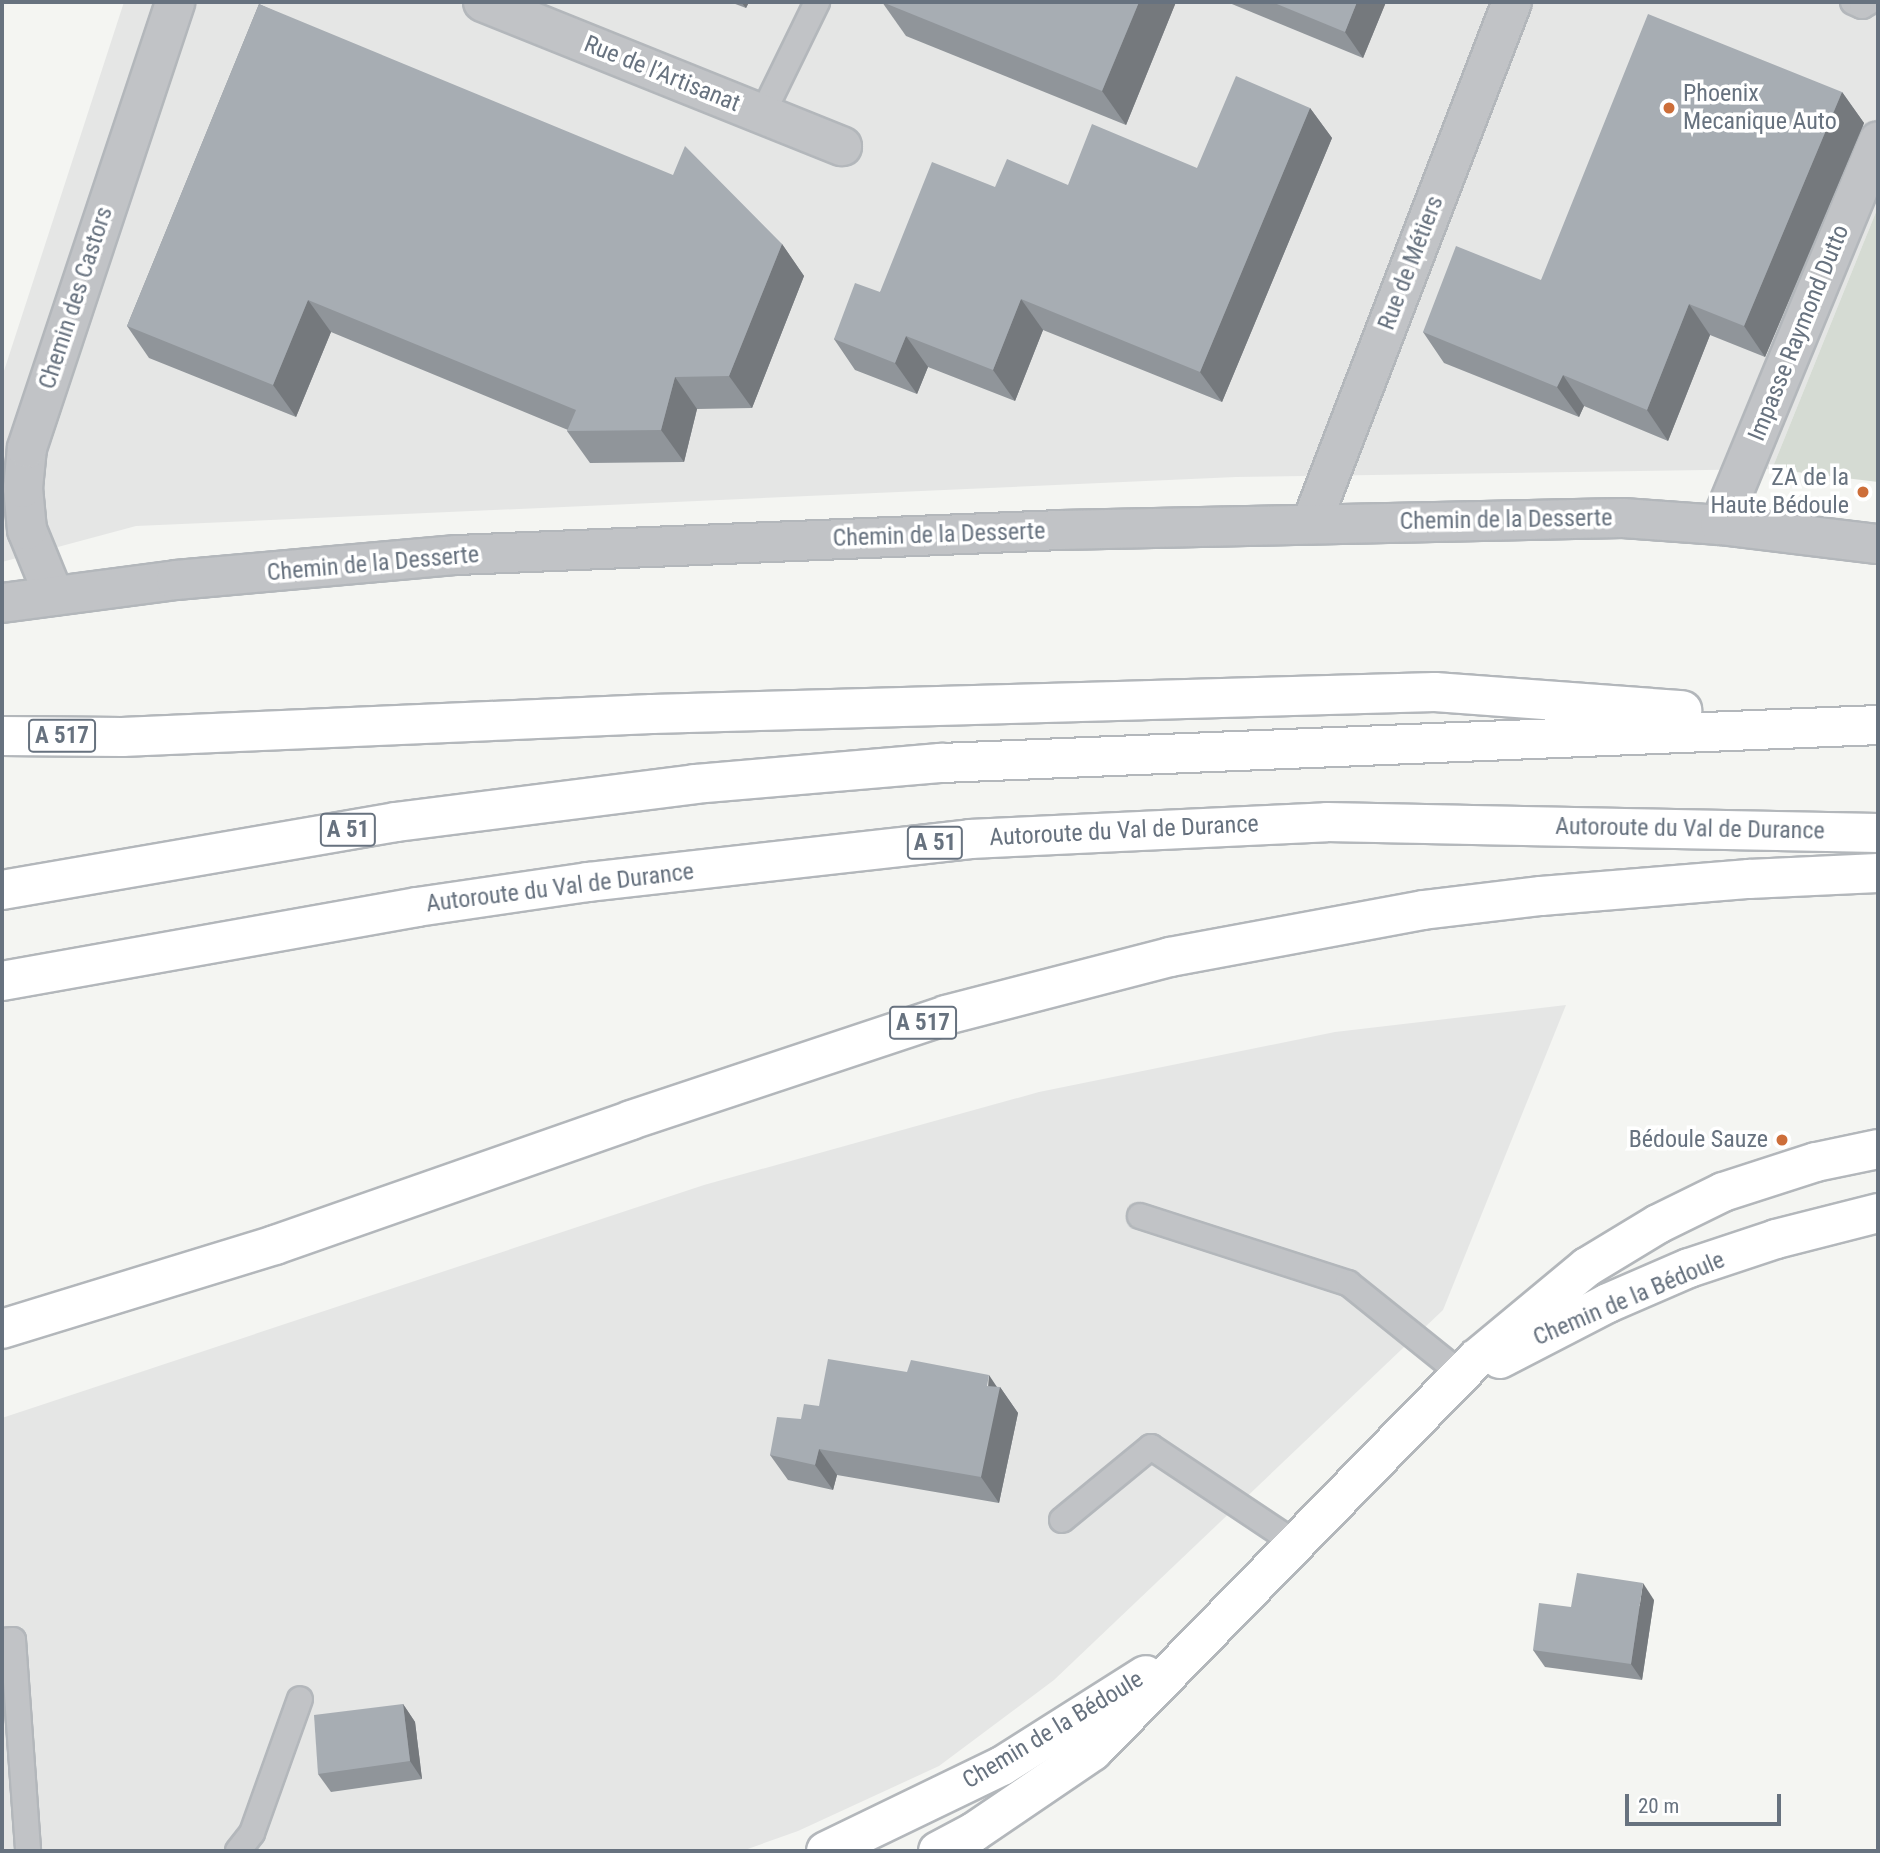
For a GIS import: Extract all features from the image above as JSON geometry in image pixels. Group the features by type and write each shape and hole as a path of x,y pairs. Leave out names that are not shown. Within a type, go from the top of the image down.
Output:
{"main road":[{"name":"A 517","path":"2,736 122,737 652,714 1435,692 1870,724"},
{"name":"A 51","path":"2,890 396,822 709,783 941,763 1870,724"},
{"name":"Autoroute du Val de Durance","path":"2,981 417,907 588,882 970,839 1327,822 1878,834"},
{"name":"A 517","path":"2,1329 275,1245 631,1121 946,1016 1170,957 1423,910 1667,884 1878,873"},
{"name":"Chemin de la Bédoule","path":"938,1851 974,1832 1093,1751 1433,1401 1531,1310 1587,1267 1658,1224 1723,1192 1816,1162 1878,1149"},
{"name":"Chemin de la Bédoule","path":"1433,1401 1524,1344 1689,1268 1776,1240 1878,1213"},
{"name":"Chemin de la Bédoule","path":"826,1851 1002,1766 1201,1641"}],"street":[{"name":"Chemin des Castors","path":"54,597 27,530 23,488 27,448 175,2"},
{"name":"Rue de l’Artisanat","path":"483,2 842,146"},
{"name":"Rue de Métiers","path":"1311,524 1512,2"},
{"name":"Impasse Raymond Dutto","path":"1720,525 1878,141"},
{"name":"Chemin de la Desserte","path":"2,603 176,580 457,555 1060,530 1623,518 1720,525 1878,544"}],"lane":[{"path":"762,115 817,2"},
{"path":"1853,2 1862,6 1869,2"},
{"path":"1140,1216 1348,1283 1461,1374"},
{"path":"1062,1520 1151,1447 1296,1543"},
{"path":"2,1641 13,1640 28,1851"},
{"path":"238,1851 252,1833 300,1699"}],"shaded area":[{"path":"124,2 1878,2 1878,207 1772,469 1236,477 136,526 2,562 2,377"},
{"path":"1878,207 1878,482 1772,469"},
{"path":"1566,1005 1443,1310 1054,1680 939,1766 798,1831 742,1851 2,1851 2,1418 704,1185 1039,1092 1335,1032"}],"building":[{"path":"882,2 1139,2 1102,91"},
{"path":"1272,2 1357,2 1345,32"},
{"path":"259,4 673,175 685,146 782,244 729,376 675,377 661,430 567,431 576,410 308,300 273,385 127,326"},
{"path":"1648,14 1842,92 1744,326 1689,304 1647,410 1563,375 1557,387 1423,332 1456,246 1541,280"},
{"path":"1236,76 1310,108 1200,372 1021,299 993,370 906,336 895,363 834,339 855,283 880,292 932,162 995,187 1007,159 1068,185 1092,124 1197,168"},
{"path":"828,1359 907,1372 911,1360 989,1375 987,1386 1000,1387 981,1477 819,1449 815,1465 770,1455 777,1417 801,1419 804,1404 819,1406"},
{"path":"1577,1573 1643,1583 1631,1664 1533,1650 1539,1603 1571,1607"},
{"path":"403,1704 410,1761 318,1774 314,1715"}],"place":[{"name":"Phoenix Mecanique Auto","path":"1669,108"},
{"name":"ZA de la Haute Bédoule","path":"1863,492"},
{"name":"Bédoule Sauze","path":"1782,1140"}]}
